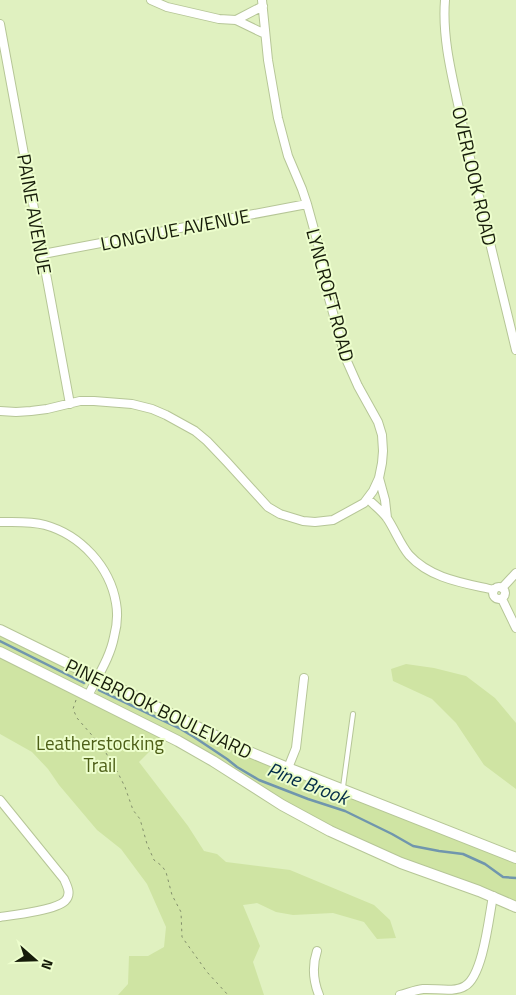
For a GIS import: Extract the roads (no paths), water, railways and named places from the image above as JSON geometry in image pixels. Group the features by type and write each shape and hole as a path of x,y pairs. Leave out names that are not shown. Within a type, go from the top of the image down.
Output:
{"street":[{"path":"151,0 167,7 218,19 236,20 266,34"},
{"name":"OVERLOOK ROAD","path":"445,0 444,22 448,53 464,132 516,350"},
{"path":"236,20 262,3"},
{"name":"LYNCROFT ROAD","path":"0,410 31,411 80,401 132,404 166,415 195,431 207,441 268,507 280,514 315,522 333,520 356,508 368,499 379,478 383,451 382,435 378,422 358,386 346,359 328,295 318,244 307,204 288,156 278,118 268,60 262,3"},
{"name":"PAINE AVENUE","path":"0,24 70,404"},
{"name":"LONGVUE AVENUE","path":"43,254 307,204"},
{"path":"379,478 385,500 386,518"},
{"path":"368,499 386,518 395,535 410,555 424,566 447,579 494,590 498,587 502,588 516,573"},
{"path":"0,522 34,523 56,528 83,546 94,557 104,572 113,590 117,623 114,640 88,696"},
{"path":"502,588 505,593 502,599"},
{"path":"494,590 494,598 502,599"},
{"path":"502,599 516,628"},
{"name":"PINEBROOK BOULEVARD","path":"0,630 221,739 288,768 516,858"},
{"name":"PINEBROOK BOULEVARD","path":"0,652 186,746 282,805 330,831 401,863 493,896 516,907"},
{"path":"288,768 296,748 304,678"},
{"path":"0,800 64,880 69,889 68,897 64,902 53,907 0,917"},
{"path":"400,995 422,989 442,990 457,988 465,986 473,979 482,960 493,896"},
{"path":"317,951 314,962 314,974 319,995"}],"lane":[{"path":"343,790 353,714"}],"waterway":[{"name":"Pine Brook","path":"0,641 84,683"},
{"name":"Pine Brook","path":"99,690 179,728 259,780 345,811 413,846 463,854 485,864 503,877 516,878"}],"park label":[{"name":"Leatherstocking Trail","path":"100,753"}]}
